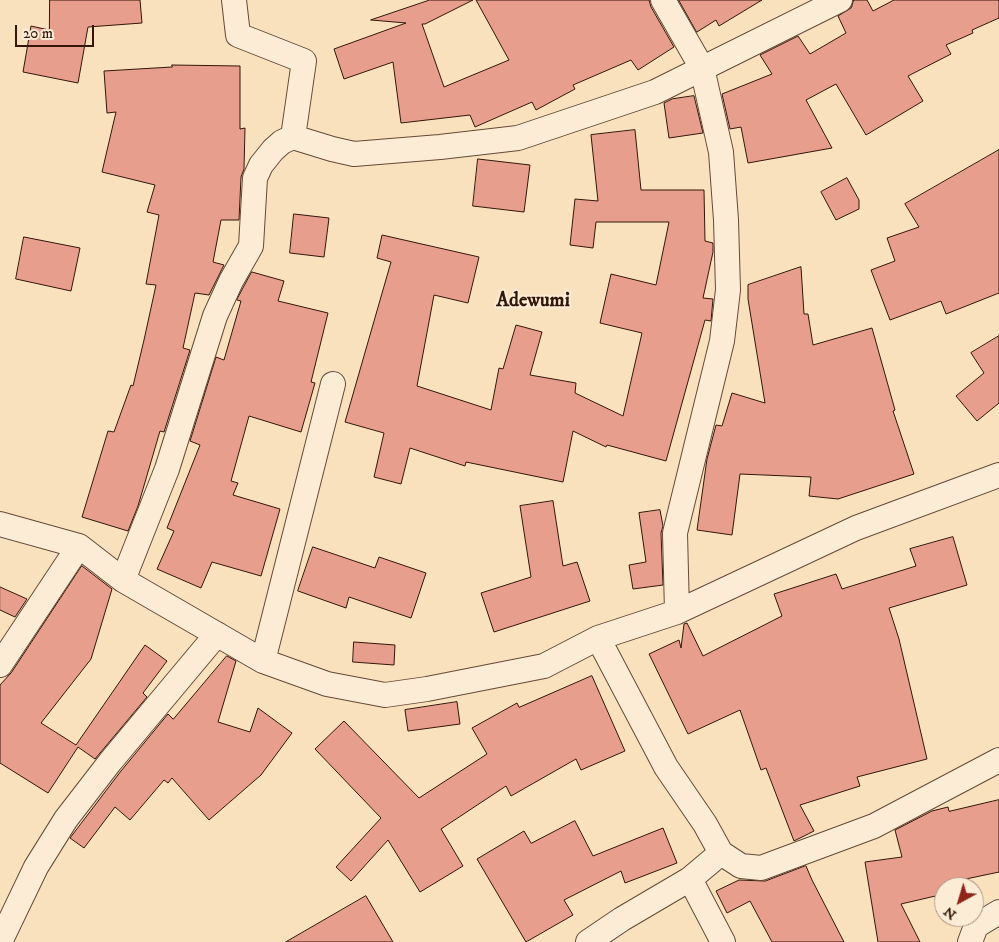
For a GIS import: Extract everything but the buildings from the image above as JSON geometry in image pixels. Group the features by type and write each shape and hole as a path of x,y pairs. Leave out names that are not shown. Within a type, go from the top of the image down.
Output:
{"street":[{"path":"234,0 238,35 304,62 293,136"},
{"path":"663,0 702,68 721,152 726,220 728,290 722,341 675,533 677,612"},
{"path":"123,580 167,469 215,316 231,281 251,246 255,178 261,164 282,142 293,136 354,154 518,138 655,92 840,0"},
{"path":"263,661 332,384"},
{"path":"0,524 79,546 123,580 263,661 327,684 385,695 427,689 544,666 598,638 677,612 856,528 999,475"},
{"path":"0,665 79,546"},
{"path":"5,940 36,867 66,819 110,762 216,634"},
{"path":"598,638 666,767 705,824 721,853 741,866 761,868 874,826 999,760"},
{"path":"588,942 622,919 690,879 721,853"},
{"path":"690,879 723,942"},
{"path":"970,942 976,926 999,912"}],"district":[{"name":"Adewumi","path":"533,302"}]}
